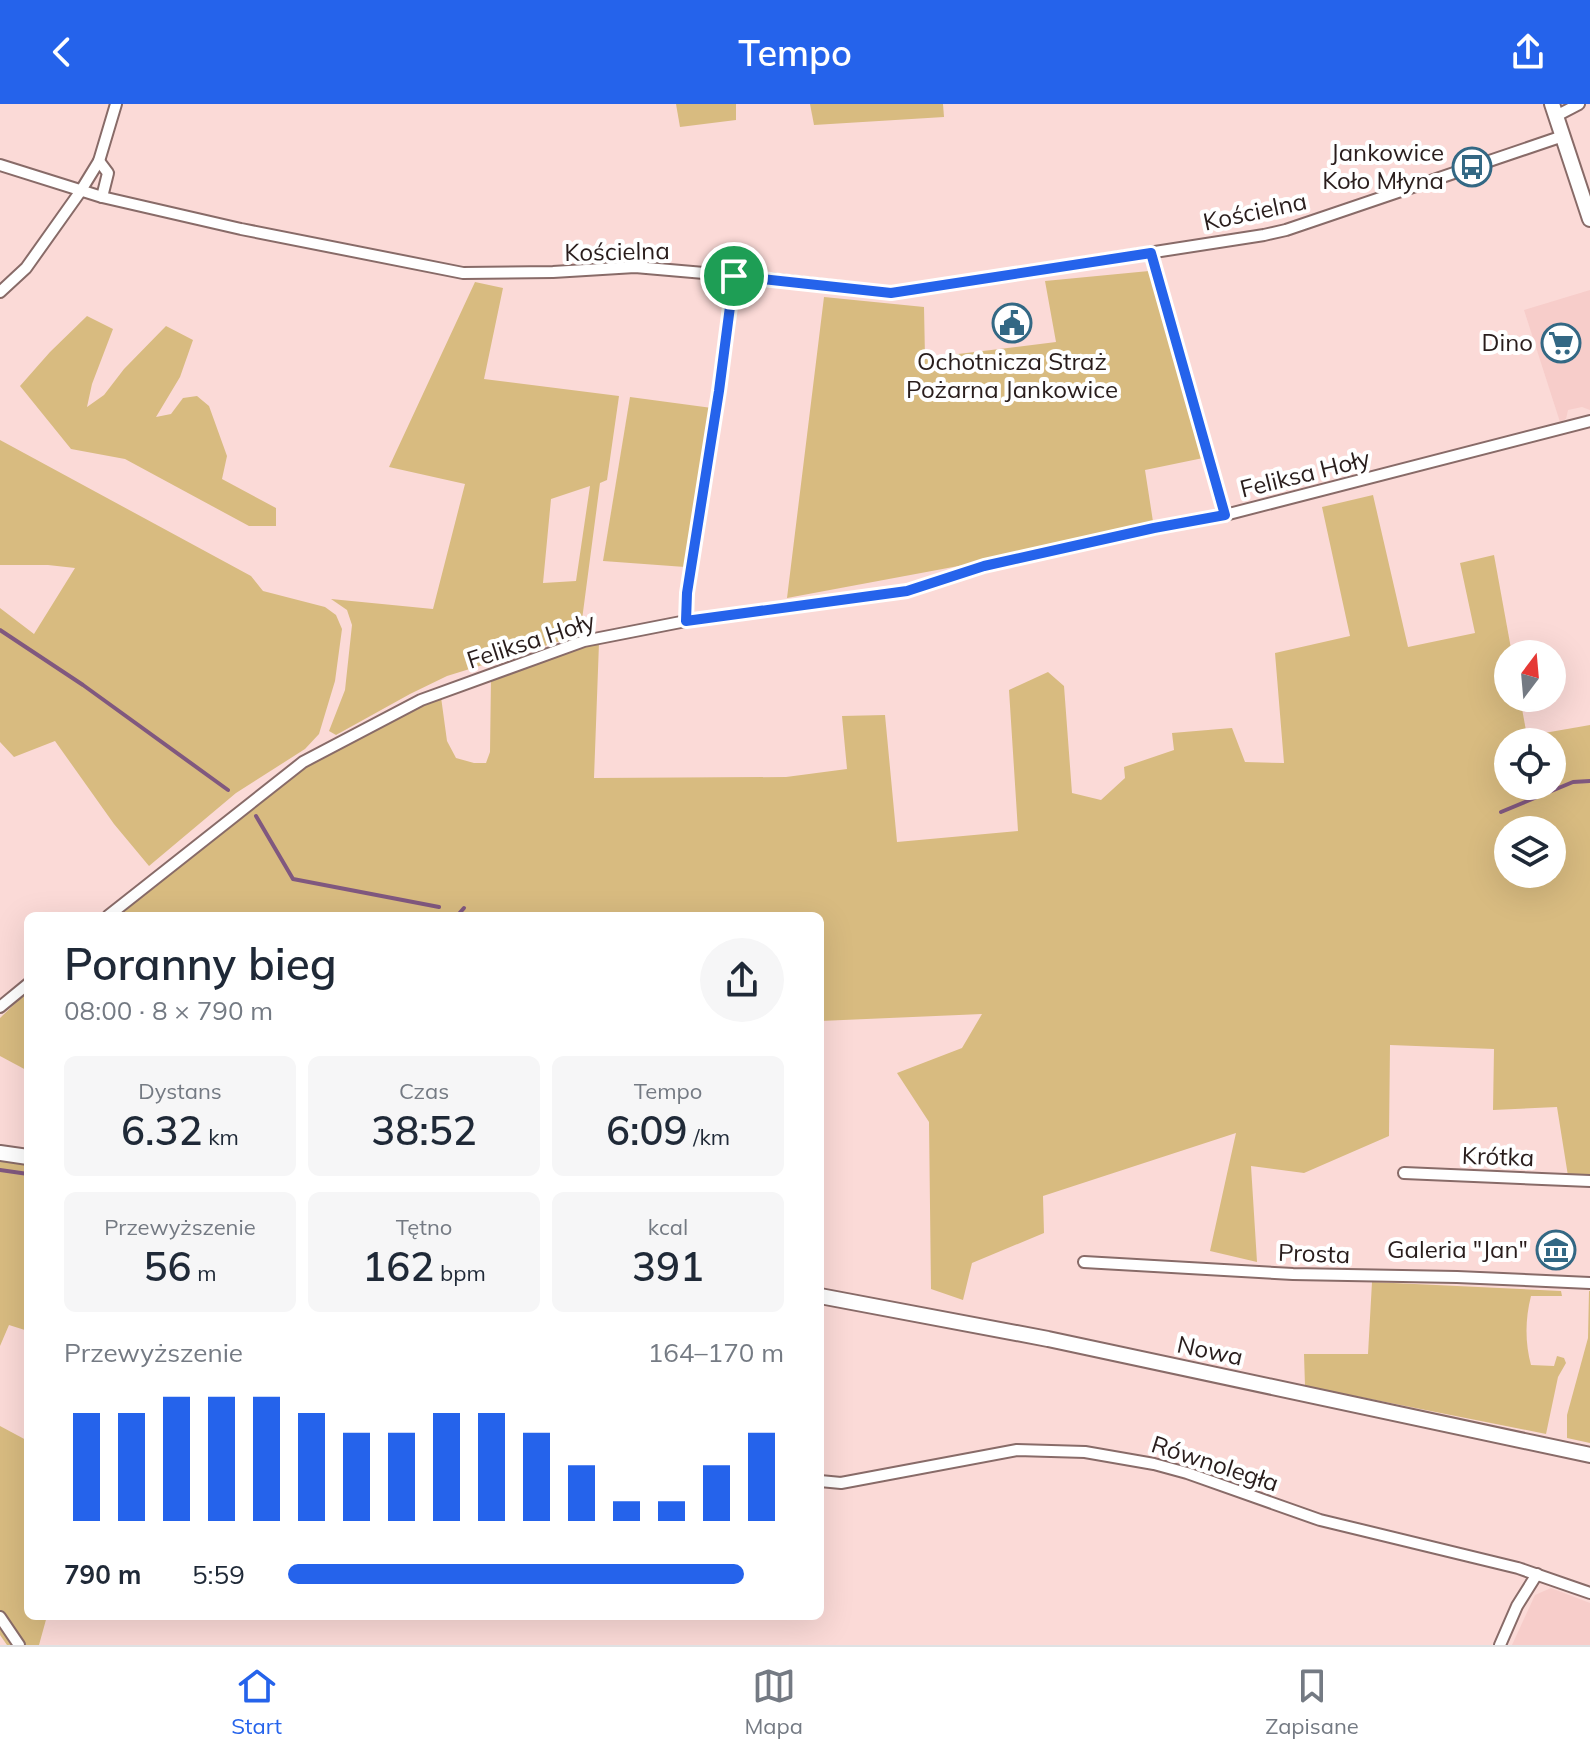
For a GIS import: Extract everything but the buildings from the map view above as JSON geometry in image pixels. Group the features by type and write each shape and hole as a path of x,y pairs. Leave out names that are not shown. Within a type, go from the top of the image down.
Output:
{"street":[{"path":"0,292 26,268 80,192 99,161 116,104"},
{"path":"1579,104 1554,110 1590,219"},
{"name":"Kościelna","path":"0,165 80,192 241,229 463,273 635,267 891,293 1286,230 1563,136"},
{"path":"99,161 108,173 102,197"},
{"path":"1151,253 1225,515"},
{"path":"686,621 689,579 734,276"},
{"name":"Feliksa Hoły","path":"113,912 303,762 421,700 584,641 686,621 907,591 998,563 1225,515 1590,421"},
{"path":"0,1007 24,987"},
{"path":"0,1153 24,1156"},
{"name":"Krótka","path":"1404,1173 1590,1181"},
{"name":"Prosta","path":"1084,1262 1293,1274 1590,1283"},
{"name":"Nowa","path":"824,1297 1048,1339 1590,1455"},
{"name":"Równoległa","path":"824,1481 841,1483 1017,1450 1085,1452 1187,1473 1320,1520 1465,1553 1590,1593"},
{"path":"1500,1645 1517,1606 1537,1574"},
{"path":"0,1617 19,1645"}],"shaded area":[{"path":"676,104 736,104 736,120 680,127"},
{"path":"810,104 943,104 944,117 814,125"},
{"path":"1149,271 1208,457 1145,470 1154,528 1040,553 787,598 824,297 924,307 925,358 1056,342 1045,281"},
{"path":"475,282 503,288 484,379 619,396 607,480 600,483 580,635 447,676 336,735 329,731 345,690 352,625 347,610 331,599 433,609 465,484 389,467","holes":["590,486 576,581 543,583 551,499"]},
{"path":"1590,290 1590,410 1582,407 1568,410 1566,419 1560,422 1524,310"},
{"path":"87,316 113,329 92,384 87,407 104,395 124,369 166,326 193,340 180,377 156,417 171,414 183,398 197,396 209,406 227,456 222,479 276,508 276,526 249,526 125,459 71,449 20,386"},
{"path":"630,397 712,408 685,567 603,561"},
{"path":"0,440 251,576 263,591 325,607 336,615 342,629 335,681 319,734 305,749 236,793 149,866 114,824 55,741 14,757 0,742 0,608 34,634 75,568 0,565"},
{"path":"1373,495 1408,647 1475,633 1460,563 1494,555 1509,640 1494,640 1494,712 1523,712 1526,728 1494,728 1494,800 1566,800 1566,729 1590,725 1590,1174 1568,1176 1557,1107 1493,1110 1494,1049 1390,1045 1389,1136 1304,1173 1251,1166 1257,1262 1210,1251 1236,1133 1043,1196 1044,1233 972,1263 963,1300 931,1289 929,1122 897,1073 962,1048 982,1014 824,1021 824,912 119,912 305,764 426,702 441,697 447,741 456,758 486,763 490,752 491,678 599,643 594,778 786,777 847,769 842,716 885,715 897,842 1018,831 1009,690 1048,672 1064,686 1072,793 1101,800 1125,778 1124,767 1174,750 1172,733 1232,728 1245,762 1284,763 1275,653 1350,636 1322,507"},
{"path":"24,997 24,1069 0,1056 0,1018"},
{"path":"0,1161 24,1164 24,1330 9,1325 0,1346"},
{"path":"1372,1282 1561,1291 1562,1296 1531,1296 1528,1313 1527,1340 1531,1365 1554,1366 1557,1356 1564,1358 1566,1363 1558,1377 1546,1434 1305,1386 1304,1354 1368,1354"},
{"path":"1589,1291 1590,1443 1567,1438 1567,1415 1588,1338"},
{"path":"0,1426 24,1439 24,1620 46,1620 39,1645 7,1645 0,1635"},
{"path":"1551,1588 1590,1603 1590,1645 1512,1645 1535,1595"}],"waterway":[{"path":"0,630 83,685 228,790"},
{"path":"1501,812 1573,782 1590,781"},
{"path":"256,816 293,879 439,907"},
{"path":"460,912 464,908"},
{"path":"0,1170 24,1173"}],"place":[{"name":"Jankowice Koło Młyna","path":"1472,167"},
{"name":"Ochotnicza Straż Pożarna Jankowice","path":"1012,323"},
{"name":"Dino","path":"1561,343"},
{"name":"Galeria \"Jan\"","path":"1556,1250"}],"route":[{"path":"1151,253 1225,515 984,566 907,591 686,621 687,593 734,276 891,293 1151,253"}]}
